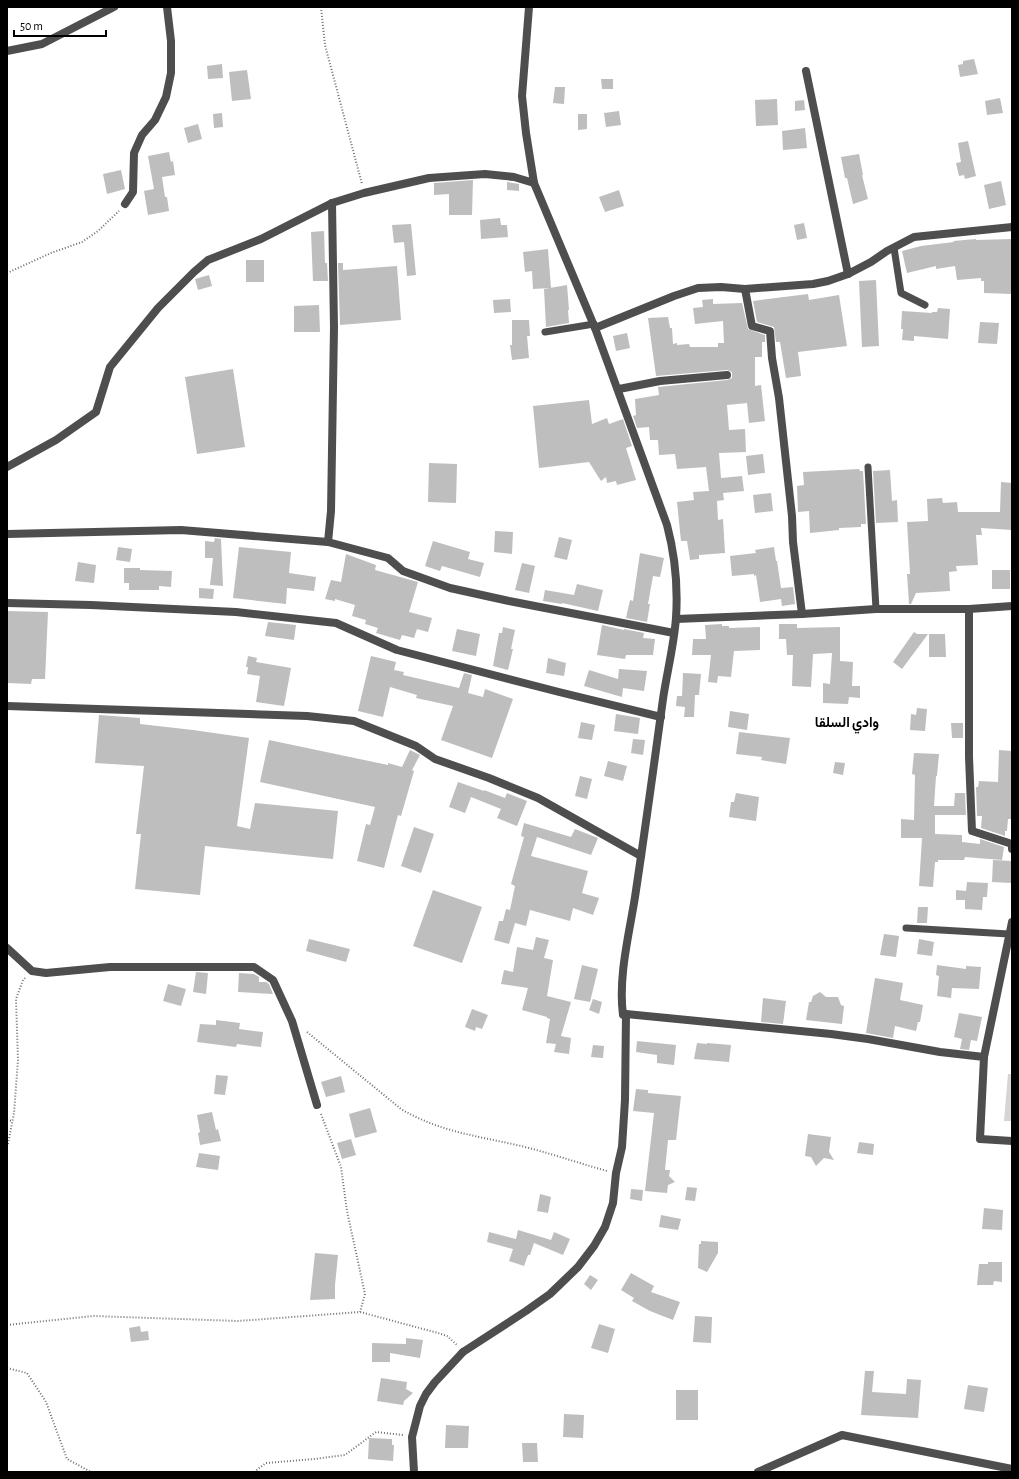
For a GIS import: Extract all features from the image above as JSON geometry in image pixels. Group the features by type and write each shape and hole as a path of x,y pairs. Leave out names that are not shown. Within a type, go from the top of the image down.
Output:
{"street":[{"path":"7,51 42,44 114,7"},
{"path":"125,204 133,192 134,153 142,135 155,120 166,97 171,73 171,40 167,7"},
{"path":"529,7 522,96 534,183 595,326 619,389 667,525 672,547 676,595 676,619 623,976 621,1002 623,1015 626,1014 830,1034 868,1039 940,1052 984,1057"},
{"path":"806,71 848,274"},
{"path":"7,467 56,440 96,412 110,367 158,308 208,260 261,238 332,203 364,193 429,178 478,175 514,177 534,183"},
{"path":"328,542 331,511 333,412 334,327 332,203"},
{"path":"595,326 698,288 721,287 745,289 813,284 828,281 848,274 914,237 1012,227"},
{"path":"745,289 752,326 770,331 772,358 780,398 792,516 793,542 802,614"},
{"path":"619,389 660,381 727,375"},
{"path":"7,534 181,530 328,542 388,558 403,571 450,588 674,633"},
{"path":"7,603 91,605 236,612 336,623 398,650 661,717"},
{"path":"676,619 802,614 876,609 969,609 1012,606"},
{"path":"969,609 968,757 972,831 1012,844 1012,849"},
{"path":"7,706 307,716 354,721 416,746 435,759 490,778 538,798 641,856"},
{"path":"1012,922 984,1057 980,1139 1012,1141"},
{"path":"7,948 32,971 46,973 110,967 254,967 273,980 292,1021 317,1105"},
{"path":"414,1472 412,1437 420,1406 426,1394 448,1367 463,1352 550,1294 578,1266 594,1246 605,1227 613,1203 616,1173 622,1147 625,1100 626,1014"},
{"path":"758,1472 842,1435 1012,1469"}],"lane":[{"path":"894,248 902,292 925,305"},
{"path":"545,332 595,326"},
{"path":"868,467 876,609"},
{"path":"906,928 1009,934"}],"path":[{"path":"321,7 325,45 364,193"},
{"path":"7,273 50,253 82,242 98,231 125,204"},
{"path":"8,1144 12,1121 18,1060 16,999 23,980 32,971"},
{"path":"292,1021 401,1108 418,1119 441,1128 523,1147 616,1173"},
{"path":"317,1105 341,1167 347,1211 365,1294 360,1312"},
{"path":"7,1120 12,1121"},
{"path":"7,1325 93,1316 238,1321 360,1312 438,1333 453,1341 463,1352"},
{"path":"7,1368 27,1373 46,1402 67,1459 91,1472"},
{"path":"254,1472 266,1463 345,1455 376,1432 412,1437"}],"shaded area":[{"path":"1008,1074 1012,1074 1012,1121 1004,1121"}],"building":[{"path":"974,59 978,74 960,77 958,65 963,64 963,61"},
{"path":"222,64 223,78 208,79 207,66"},
{"path":"247,70 251,99 232,101 229,72"},
{"path":"601,79 613,79 613,89 602,89"},
{"path":"555,87 565,87 564,104 553,103"},
{"path":"1000,98 1003,113 987,115 985,101"},
{"path":"777,99 778,125 756,126 755,100"},
{"path":"804,100 805,110 795,111 795,101"},
{"path":"619,111 621,125 606,127 604,113"},
{"path":"222,113 223,127 214,128 213,114"},
{"path":"578,114 587,114 587,129 578,130"},
{"path":"198,124 202,139 188,143 184,128"},
{"path":"805,128 807,148 783,150 782,131"},
{"path":"968,141 976,176 965,179 964,175 959,176 956,163 961,162 958,143"},
{"path":"169,152 171,162 173,161 175,175 162,177 169,211 148,215 144,191 154,189 148,156"},
{"path":"859,154 868,199 853,204 847,178 845,178 841,157"},
{"path":"121,170 125,189 107,194 103,174"},
{"path":"473,180 472,215 449,215 449,194 434,195 434,183"},
{"path":"1001,181 1006,205 989,209 984,185"},
{"path":"507,182 519,184 519,191 507,190"},
{"path":"619,190 624,206 605,212 599,197"},
{"path":"500,218 501,225 507,225 508,237 481,239 480,220"},
{"path":"804,223 807,238 797,240 794,225"},
{"path":"411,224 416,275 407,276 404,242 394,243 392,225"},
{"path":"324,231 325,263 327,263 328,281 313,281 311,232"},
{"path":"976,239 1012,239 1012,294 984,293 984,281 981,281 981,278 957,280 955,266 936,269 936,266 907,273 902,251 921,246"},
{"path":"548,249 551,288 533,289 532,271 525,272 523,252"},
{"path":"246,260 264,260 264,282 246,282"},
{"path":"338,263 343,263 343,270 397,266 401,320 340,325"},
{"path":"209,275 212,286 198,290 195,279"},
{"path":"876,280 879,346 862,347 859,281"},
{"path":"567,285 569,323 546,327 544,289"},
{"path":"808,294 809,300 839,295 847,346 798,352 801,376 786,378 780,342 776,342 774,327 757,322 753,301"},
{"path":"510,299 511,312 494,313 493,300"},
{"path":"713,299 713,304 742,303 748,329 765,335 765,342 762,342 762,357 755,357 755,386 761,385 765,421 749,423 747,403 727,405 729,430 745,429 746,452 719,453 721,478 742,476 744,491 723,493 724,500 717,501 718,520 723,519 725,553 699,555 699,559 690,560 687,541 681,541 677,502 694,500 693,492 709,491 706,467 677,469 675,454 659,455 658,440 650,440 649,427 637,428 633,416 636,415 635,399 659,395 658,387 727,380 732,378 732,372 727,370 656,376 648,318 668,317 670,328 672,328 673,344 689,344 690,347 718,347 718,343 724,343 723,321 695,324 693,308 703,307 702,300"},
{"path":"319,305 320,332 294,332 294,306"},
{"path":"938,308 950,309 948,339 914,336 914,341 902,340 902,311 932,313 937,312"},
{"path":"512,320 529,320 530,336 527,336 529,358 512,360 510,345 512,345"},
{"path":"980,322 999,323 997,344 978,343"},
{"path":"627,333 630,348 616,351 613,336"},
{"path":"233,369 245,447 197,454 185,377"},
{"path":"589,400 592,424 607,418 609,424 623,419 632,446 626,448 636,480 617,485 616,481 607,483 606,477 601,481 589,462 539,468 533,406"},
{"path":"763,454 765,473 748,475 746,456"},
{"path":"429,463 457,464 456,503 428,502"},
{"path":"859,469 860,471 863,471 866,524 861,524 861,527 839,528 839,530 810,533 809,511 798,512 797,486 804,485 803,472"},
{"path":"890,470 892,501 897,500 898,522 876,523 873,471"},
{"path":"1001,482 1012,483 1012,530 981,528 982,535 976,535 978,565 956,566 957,571 949,572 950,591 916,593 911,604 909,604 907,574 910,574 907,522 928,521 927,499 942,498 943,503 957,502 958,512 1000,512"},
{"path":"771,493 773,511 755,513 753,495"},
{"path":"495,531 513,532 512,554 494,552"},
{"path":"559,537 572,540 567,560 554,557"},
{"path":"215,538 221,539 223,586 210,585 213,558 205,558 205,541 214,542"},
{"path":"433,541 470,552 468,559 484,563 480,577 442,566 440,571 425,566"},
{"path":"118,547 132,549 130,562 116,560"},
{"path":"239,547 291,552 289,573 316,577 314,591 287,588 286,604 233,598"},
{"path":"774,547 781,588 793,587 795,604 782,606 781,599 760,602 756,575 732,576 730,556 756,553 755,550"},
{"path":"640,553 664,558 660,577 653,576 648,604 650,604 647,622 626,618 630,600 633,601"},
{"path":"346,554 376,565 375,570 418,582 409,612 432,618 428,632 417,629 414,638 402,635 400,640 376,633 378,628 365,624 366,620 352,616 355,605 335,599 335,601 325,599 331,580 341,582"},
{"path":"78,562 96,565 94,583 75,581"},
{"path":"522,563 535,566 529,593 515,590"},
{"path":"124,568 172,571 171,587 159,586 159,590 129,590 129,583 124,583"},
{"path":"992,570 1010,570 1010,589 992,589"},
{"path":"577,584 603,590 598,611 562,603 543,601 545,590 574,595"},
{"path":"199,588 214,589 213,599 199,598"},
{"path":"7,611 48,612 45,679 32,679 31,684 7,683"},
{"path":"268,622 296,625 294,640 265,636"},
{"path":"722,624 722,626 729,626 729,628 760,627 760,650 734,651 731,677 718,676 717,683 708,682 711,655 692,655 693,639 706,639 705,625"},
{"path":"779,624 797,624 797,628 840,627 840,661 853,662 852,686 860,686 860,698 849,697 848,704 823,703 823,683 830,684 832,653 813,654 811,687 792,686 793,655 787,655 786,639 779,639"},
{"path":"602,625 644,633 643,638 655,639 653,655 626,655 625,659 597,655"},
{"path":"503,627 515,630 511,649 513,649 508,670 493,666 499,633 502,633"},
{"path":"457,629 480,634 476,656 452,651"},
{"path":"914,632 917,634 928,634 902,669 893,662"},
{"path":"929,634 945,634 946,657 929,657"},
{"path":"248,656 257,658 256,662 291,668 284,706 256,702 260,676 247,674 248,667 246,667"},
{"path":"371,656 396,662 394,670 404,672 403,675 459,688 464,673 472,675 468,693 483,697 485,689 513,699 492,758 441,740 453,706 416,698 417,695 390,687 383,717 358,711"},
{"path":"548,658 566,663 564,676 546,673"},
{"path":"619,669 647,671 644,691 623,688 622,697 584,686 589,670 618,679"},
{"path":"683,673 701,674 699,695 695,695 694,717 684,717 685,707 676,706 677,696 682,696"},
{"path":"917,708 927,709 925,731 910,730 911,714 916,715"},
{"path":"730,711 749,714 747,730 728,727"},
{"path":"616,714 640,718 638,734 614,731"},
{"path":"99,715 140,718 140,724 249,738 237,826 250,829 255,803 338,811 333,859 205,846 200,895 135,889 141,834 136,834 144,766 95,763"},
{"path":"581,722 595,725 592,740 578,738"},
{"path":"951,723 963,723 963,738 952,738"},
{"path":"739,732 790,738 786,764 761,760 762,757 736,754"},
{"path":"633,739 645,740 643,755 631,753"},
{"path":"269,740 402,767 410,750 420,755 412,770 414,771 401,816 398,815 384,868 357,861 366,824 370,825 375,807 260,782"},
{"path":"999,750 1012,751 1012,819 1008,819 1005,836 981,828 982,816 977,816 976,787 978,787 979,781 998,782"},
{"path":"914,753 939,754 934,806 954,806 955,793 965,793 966,815 935,815 935,834 962,835 962,842 980,844 980,839 1004,847 1002,860 965,857 964,860 938,860 938,862 935,862 933,887 919,886 922,838 901,838 901,819 914,820 915,775 912,774"},
{"path":"608,761 627,766 623,781 604,776"},
{"path":"835,762 845,763 843,775 833,773"},
{"path":"580,776 592,779 587,799 575,796"},
{"path":"458,782 505,798 507,793 527,801 517,826 497,818 501,809 471,797 465,813 449,807"},
{"path":"736,793 759,797 756,821 729,817 731,802 734,802"},
{"path":"524,823 571,837 575,829 598,838 591,855 537,837 531,856 588,871 582,893 599,898 593,915 573,908 570,921 530,910 526,926 515,923 509,944 494,940 499,921 503,921 506,909 510,910 515,886 511,884 524,837 521,836"},
{"path":"414,827 434,834 421,873 401,866"},
{"path":"993,860 1012,861 1011,883 992,882"},
{"path":"967,882 988,883 987,897 983,897 982,910 965,909 965,900 956,900 956,890 966,891"},
{"path":"433,890 482,907 462,963 413,946"},
{"path":"918,907 928,907 927,923 917,923"},
{"path":"884,934 899,936 896,957 880,955"},
{"path":"536,937 549,940 544,958 553,960 547,996 571,1002 561,1036 571,1038 569,1054 554,1052 556,1044 546,1043 550,1019 522,1010 528,988 501,984 504,970 513,972 517,947 533,950"},
{"path":"309,939 350,949 346,962 306,951"},
{"path":"919,939 934,942 932,956 917,954"},
{"path":"582,965 598,969 590,1002 574,999"},
{"path":"937,965 966,969 966,966 981,967 979,989 952,988 951,998 937,996 939,976 936,975"},
{"path":"196,972 208,973 206,994 193,992"},
{"path":"239,973 254,974 259,977 259,982 266,982 269,984 273,994 238,992"},
{"path":"875,978 903,983 900,1000 923,1005 920,1022 918,1022 916,1031 895,1026 893,1038 866,1033"},
{"path":"168,984 186,989 181,1006 163,1001"},
{"path":"820,992 826,997 838,997 841,1005 844,1006 842,1024 806,1020 809,1002 811,1002 813,996"},
{"path":"763,998 786,1001 783,1024 761,1022"},
{"path":"593,999 602,1002 599,1014 589,1010"},
{"path":"472,1009 488,1015 482,1029 476,1027 475,1031 465,1027"},
{"path":"959,1013 982,1017 977,1041 971,1040 969,1050 960,1049 962,1039 954,1037"},
{"path":"216,1020 240,1023 239,1029 263,1032 261,1047 237,1044 236,1047 197,1042 200,1024 216,1025"},
{"path":"637,1041 676,1045 674,1065 657,1063 657,1055 636,1052"},
{"path":"697,1043 731,1045 729,1062 694,1059"},
{"path":"593,1045 604,1046 603,1058 591,1057"},
{"path":"216,1075 228,1076 225,1095 214,1094"},
{"path":"341,1076 345,1092 326,1097 321,1082"},
{"path":"636,1089 648,1090 648,1093 681,1096 676,1140 668,1140 665,1170 670,1170 669,1176 675,1182 668,1185 667,1193 645,1191 654,1113 633,1111"},
{"path":"370,1108 377,1132 355,1138 349,1114"},
{"path":"212,1112 216,1130 218,1129 221,1141 200,1145 198,1133 200,1132 197,1115"},
{"path":"808,1134 831,1137 829,1152 834,1160 824,1158 816,1166 811,1157 805,1156"},
{"path":"351,1139 356,1155 342,1159 337,1143"},
{"path":"859,1142 874,1144 873,1155 857,1153"},
{"path":"199,1153 220,1156 218,1170 196,1167"},
{"path":"687,1187 697,1188 695,1201 685,1200"},
{"path":"631,1189 643,1190 642,1201 630,1199"},
{"path":"540,1194 551,1197 548,1213 537,1211"},
{"path":"984,1208 1003,1210 1002,1230 982,1229"},
{"path":"661,1215 681,1219 678,1230 659,1227"},
{"path":"518,1230 551,1240 554,1232 570,1239 563,1255 534,1243 524,1266 509,1261 513,1249 487,1242 489,1232 516,1239"},
{"path":"701,1241 718,1242 718,1253 707,1272 698,1268 699,1244 701,1244"},
{"path":"315,1253 338,1255 335,1299 310,1300"},
{"path":"988,1262 1002,1262 1002,1282 994,1281 993,1285 977,1285 979,1264 988,1264"},
{"path":"631,1273 654,1286 651,1292 680,1302 673,1320 650,1311 632,1301 634,1298 621,1290"},
{"path":"590,1275 598,1280 591,1290 584,1284"},
{"path":"695,1316 712,1317 711,1343 693,1342"},
{"path":"599,1324 615,1329 608,1353 591,1348"},
{"path":"140,1326 141,1332 148,1331 149,1340 131,1342 129,1328"},
{"path":"406,1338 423,1340 420,1358 390,1353 390,1362 372,1362 372,1343 406,1344"},
{"path":"865,1371 874,1371 872,1392 906,1394 907,1379 921,1380 918,1418 861,1415"},
{"path":"381,1378 407,1382 406,1389 413,1393 404,1401 403,1405 377,1401"},
{"path":"968,1385 988,1388 984,1412 964,1409"},
{"path":"676,1390 698,1390 698,1420 676,1420"},
{"path":"564,1414 584,1415 583,1438 563,1437"},
{"path":"446,1425 469,1426 468,1448 445,1448"},
{"path":"369,1438 392,1439 392,1445 394,1445 393,1461 368,1459"},
{"path":"522,1443 537,1443 538,1462 523,1462"}],"district":[{"name":"وادي السلقا","path":"847,723"}]}
